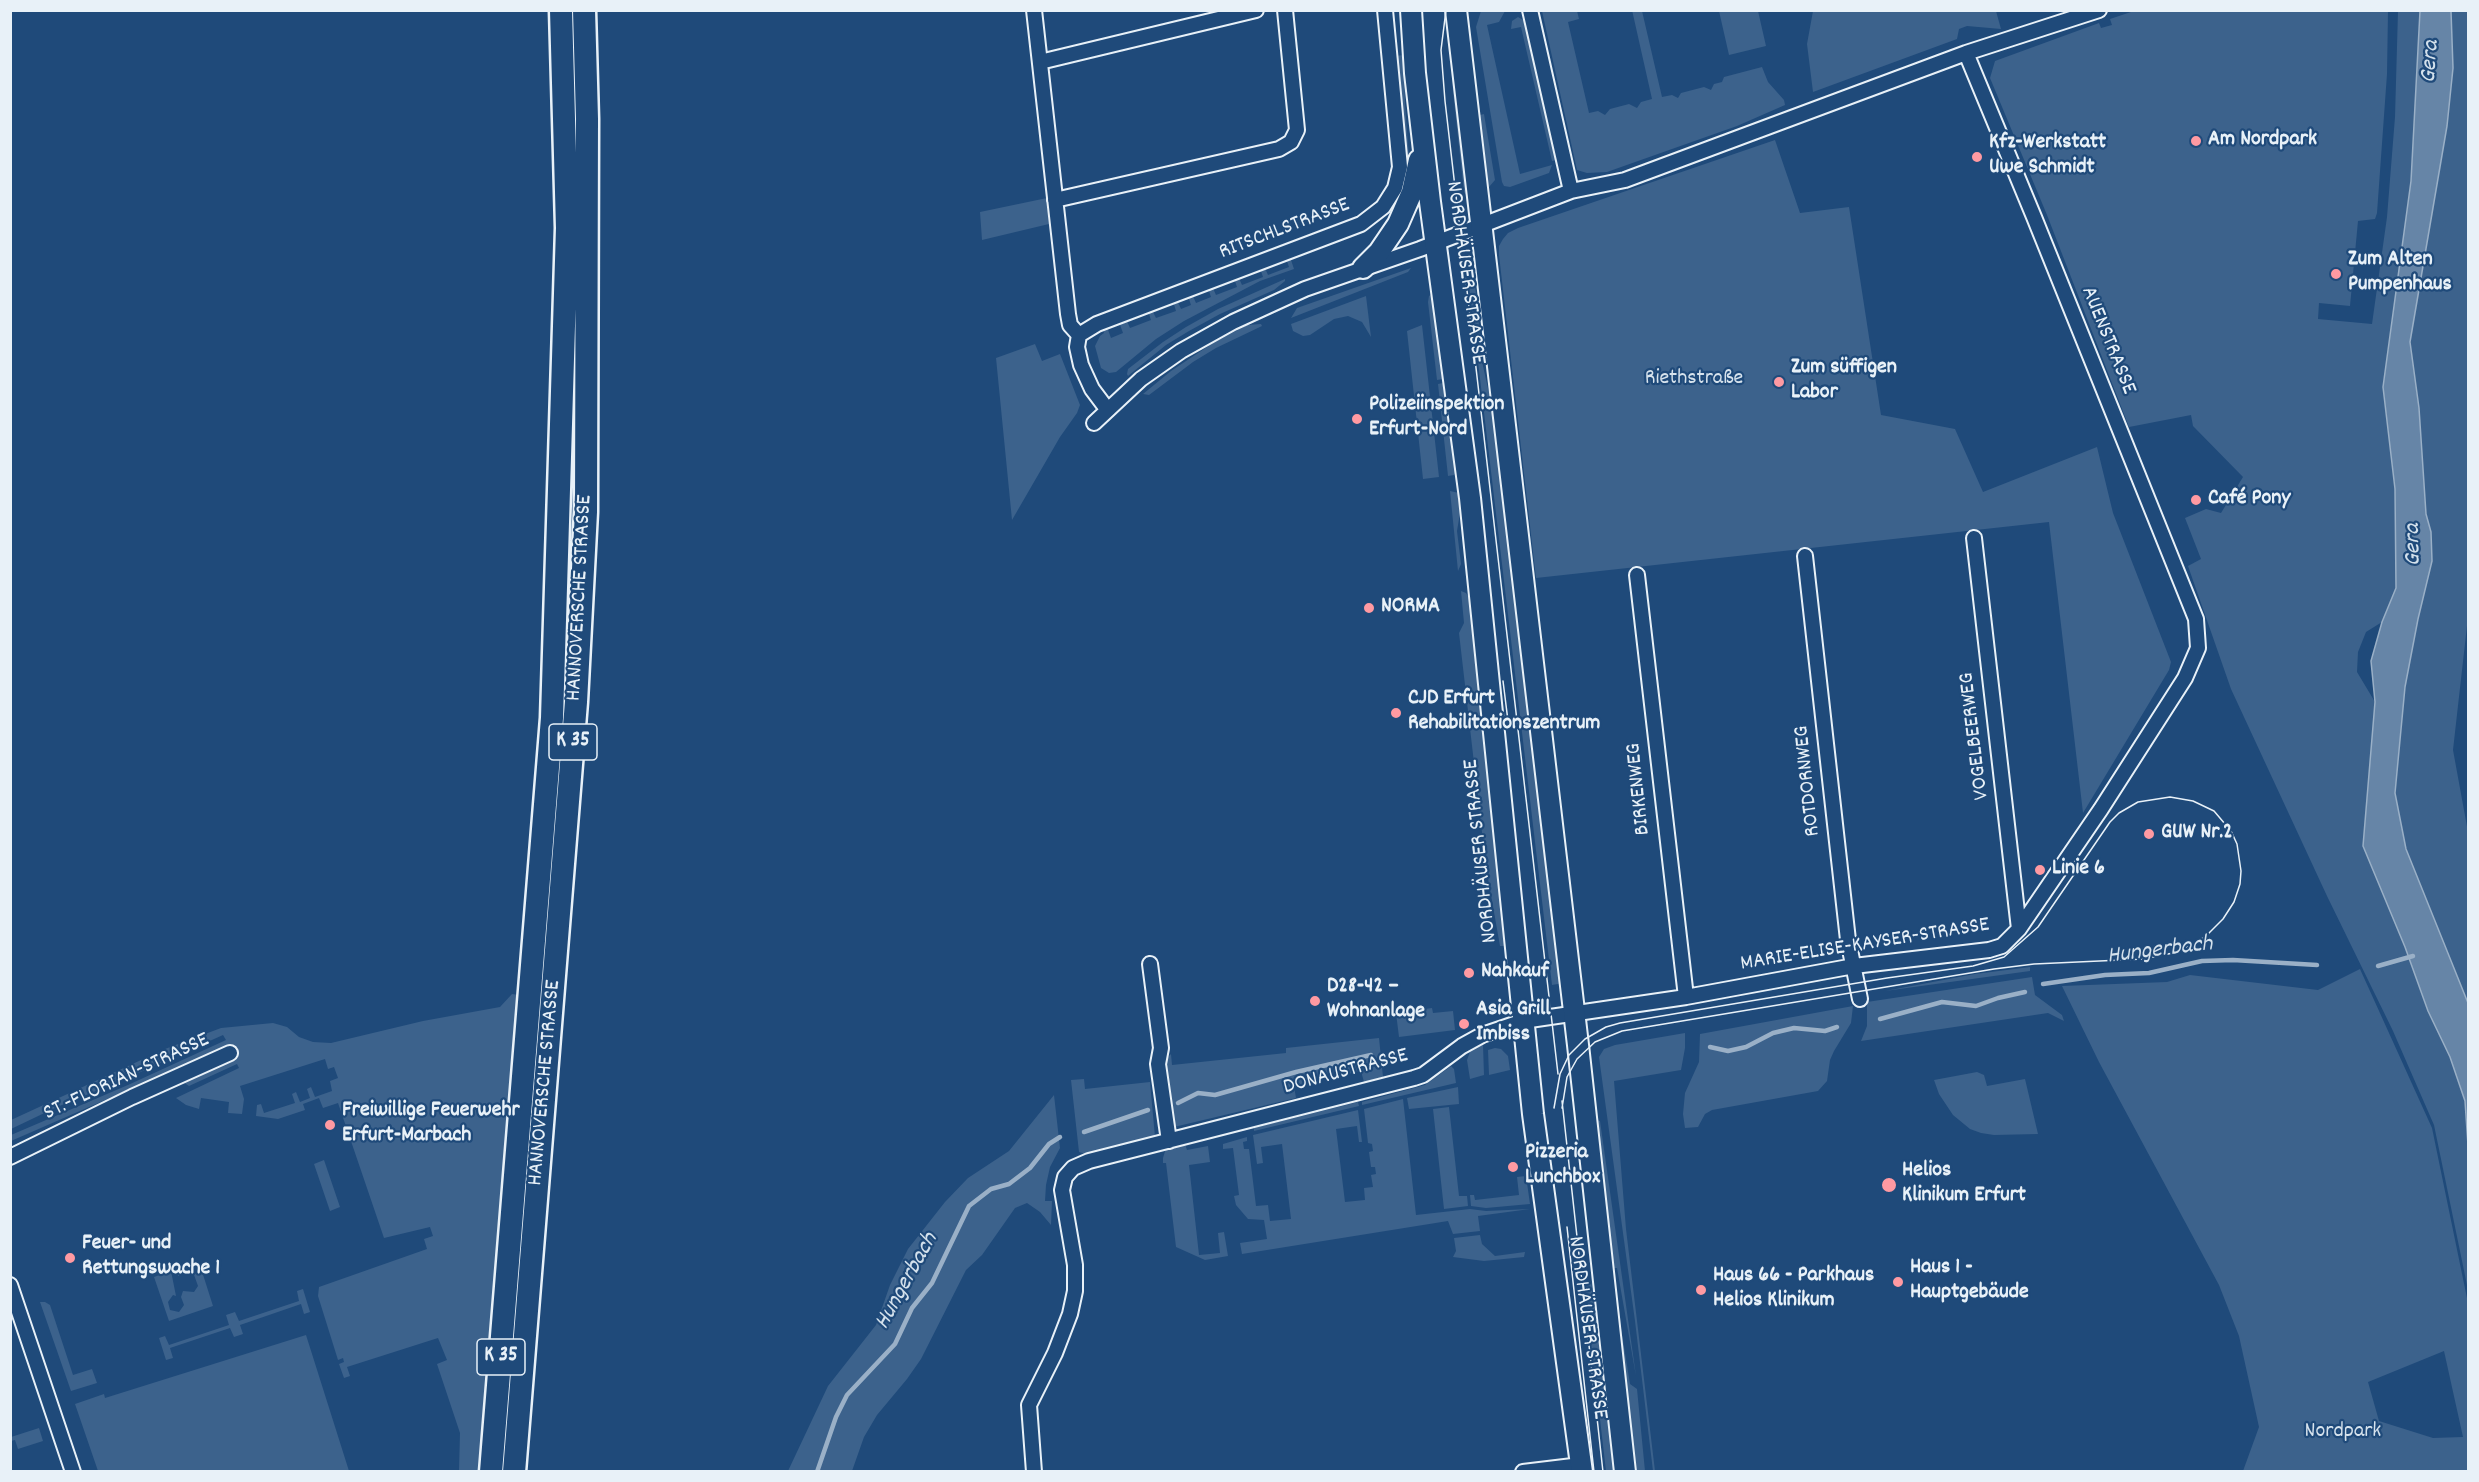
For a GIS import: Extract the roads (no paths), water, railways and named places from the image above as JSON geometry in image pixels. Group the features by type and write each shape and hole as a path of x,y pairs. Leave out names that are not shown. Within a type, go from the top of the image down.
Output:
{"highway":[{"name":"HANNOVERSCHE STRASSE","path":"491,1472 552,718 567,228 561,10"},
{"name":"HANNOVERSCHE STRASSE","path":"514,1472 576,702 585,536 587,119 585,10"}],"main road":[{"name":"NORDHÄUSER STRASSE","path":"1411,10 1421,130 1470,498 1523,1022 1546,1214 1581,1468"},
{"name":"NORDHÄUSER STRASSE","path":"1456,10 1574,1015 1625,1472"},
{"path":"1363,268 1392,235 1408,202 1418,168 1421,130"}],"street":[{"path":"1034,10 1068,314 1070,324 1079,335 1077,347 1081,365 1092,389 1107,409"},
{"path":"1040,62 1256,10"},
{"path":"1055,200 1279,149 1291,142 1297,130 1285,10"},
{"name":"RITSCHLSTRASSE","path":"1079,335 1097,324 1361,224 1383,207 1395,189 1400,167 1385,10"},
{"path":"1530,10 1571,191"},
{"path":"1094,423 1107,409 1161,364 1207,336 1280,300 1571,191 1625,180 1966,53 2099,10"},
{"name":"AUENSTRASSE","path":"1966,53 2196,619 2198,648"},
{"name":"VOGELBEERWEG","path":"1974,538 2019,929"},
{"name":"ROTDORNWEG","path":"1805,556 1848,940 1860,999"},
{"name":"BIRKENWEG","path":"1637,575 1686,997"},
{"name":"MARIE-ELISE-KAYSER-STRASSE","path":"1523,1022 1686,997 1854,966 1989,950 2002,946 2019,929 2101,809 2185,678 2198,648"},
{"path":"1150,964 1161,1048 1158,1064 1169,1141"},
{"name":"DONAUSTRASSE","path":"1034,1472 1029,1405 1059,1342 1071,1308 1076,1282 1062,1190 1065,1177 1073,1168 1089,1161 1414,1078 1423,1075 1462,1046 1482,1035 1523,1022"},
{"name":"ST.-FLORIAN-STRASSE","path":"10,1157 132,1097 230,1053"},
{"path":"10,1285 73,1472"},
{"path":"1523,1472 1581,1468"}],"water":[{"name":"Gera","path":"2420,11 2451,11 2453,68 2447,126 2410,342 2419,408 2426,514 2431,532 2432,561 2405,687 2395,793 2406,849 2468,1003 2468,1145 2465,1101 2450,1057 2428,1011 2405,947 2363,846 2375,702 2371,661 2382,622 2396,588 2395,489 2383,387 2411,181"}],"waterway":[{"name":"Hungerbach","path":"2378,966 2413,956"},
{"name":"Hungerbach","path":"2043,984 2105,975 2149,973 2202,961 2233,960 2317,965"},
{"name":"Hungerbach","path":"1880,1019 1942,1002 1976,1006 2025,992"},
{"name":"Hungerbach","path":"1710,1047 1728,1051 1746,1047 1773,1033 1794,1028 1825,1031 1837,1027"},
{"name":"Hungerbach","path":"1178,1103 1198,1093 1215,1095 1296,1072 1371,1055"},
{"name":"Hungerbach","path":"1084,1132 1148,1110"},
{"name":"Hungerbach","path":"817,1472 836,1417 847,1395 895,1344 912,1308 932,1283 969,1206 991,1189 1009,1184 1030,1168 1049,1144 1060,1137"}],"tram line":[{"path":"1446,10 1441,50 1445,101 1558,1074"},
{"path":"1503,681 1509,729"},
{"path":"1554,1108 1560,1074 1569,1055 1585,1039 1606,1027 1887,978 1973,966 2004,957 2038,927 2110,822 2119,813 2138,802 2170,797 2193,801 2214,811 2231,831 2237,844 2241,871 2240,884 2234,902 2223,919 2205,937 2178,952 2143,959 2034,964 1994,969 1622,1031 1595,1042 1577,1059 1567,1077 1562,1108"},
{"path":"1562,1101 1603,1472"},
{"path":"1567,1227 1594,1472"}],"place":[{"name":"Am Nordpark","path":"2196,141"},
{"name":"Kfz-Werkstatt Uwe Schmidt","path":"1977,157"},
{"name":"Zum Alten Pumpenhaus","path":"2336,274"},
{"name":"Zum süffigen Labor","path":"1779,382"},
{"name":"Polizeiinspektion Erfurt-Nord","path":"1357,419"},
{"name":"Café Pony","path":"2196,500"},
{"name":"NORMA","path":"1369,608"},
{"name":"CJD Erfurt Rehabilitationszentrum","path":"1396,713"},
{"name":"GUW Nr.2","path":"2149,834"},
{"name":"Linie 6","path":"2040,870"},
{"name":"Nahkauf","path":"1469,973"},
{"name":"D28-42 – Wohnanlage","path":"1315,1001"},
{"name":"Asia Grill Imbiss","path":"1464,1024"},
{"name":"Freiwillige Feuerwehr Erfurt-Marbach","path":"330,1125"},
{"name":"Pizzeria Lunchbox","path":"1513,1167"},
{"name":"Helios Klinikum Erfurt","path":"1889,1185"},
{"name":"Feuer- und Rettungswache 1","path":"70,1258"},
{"name":"Haus 1 - Hauptgebäude","path":"1898,1282"},
{"name":"Haus 66 - Parkhaus Helios Klinikum","path":"1701,1290"}],"park label":[{"name":"Riethstraße","path":"1694,380"},
{"name":"Nordpark","path":"2343,1433"}]}
